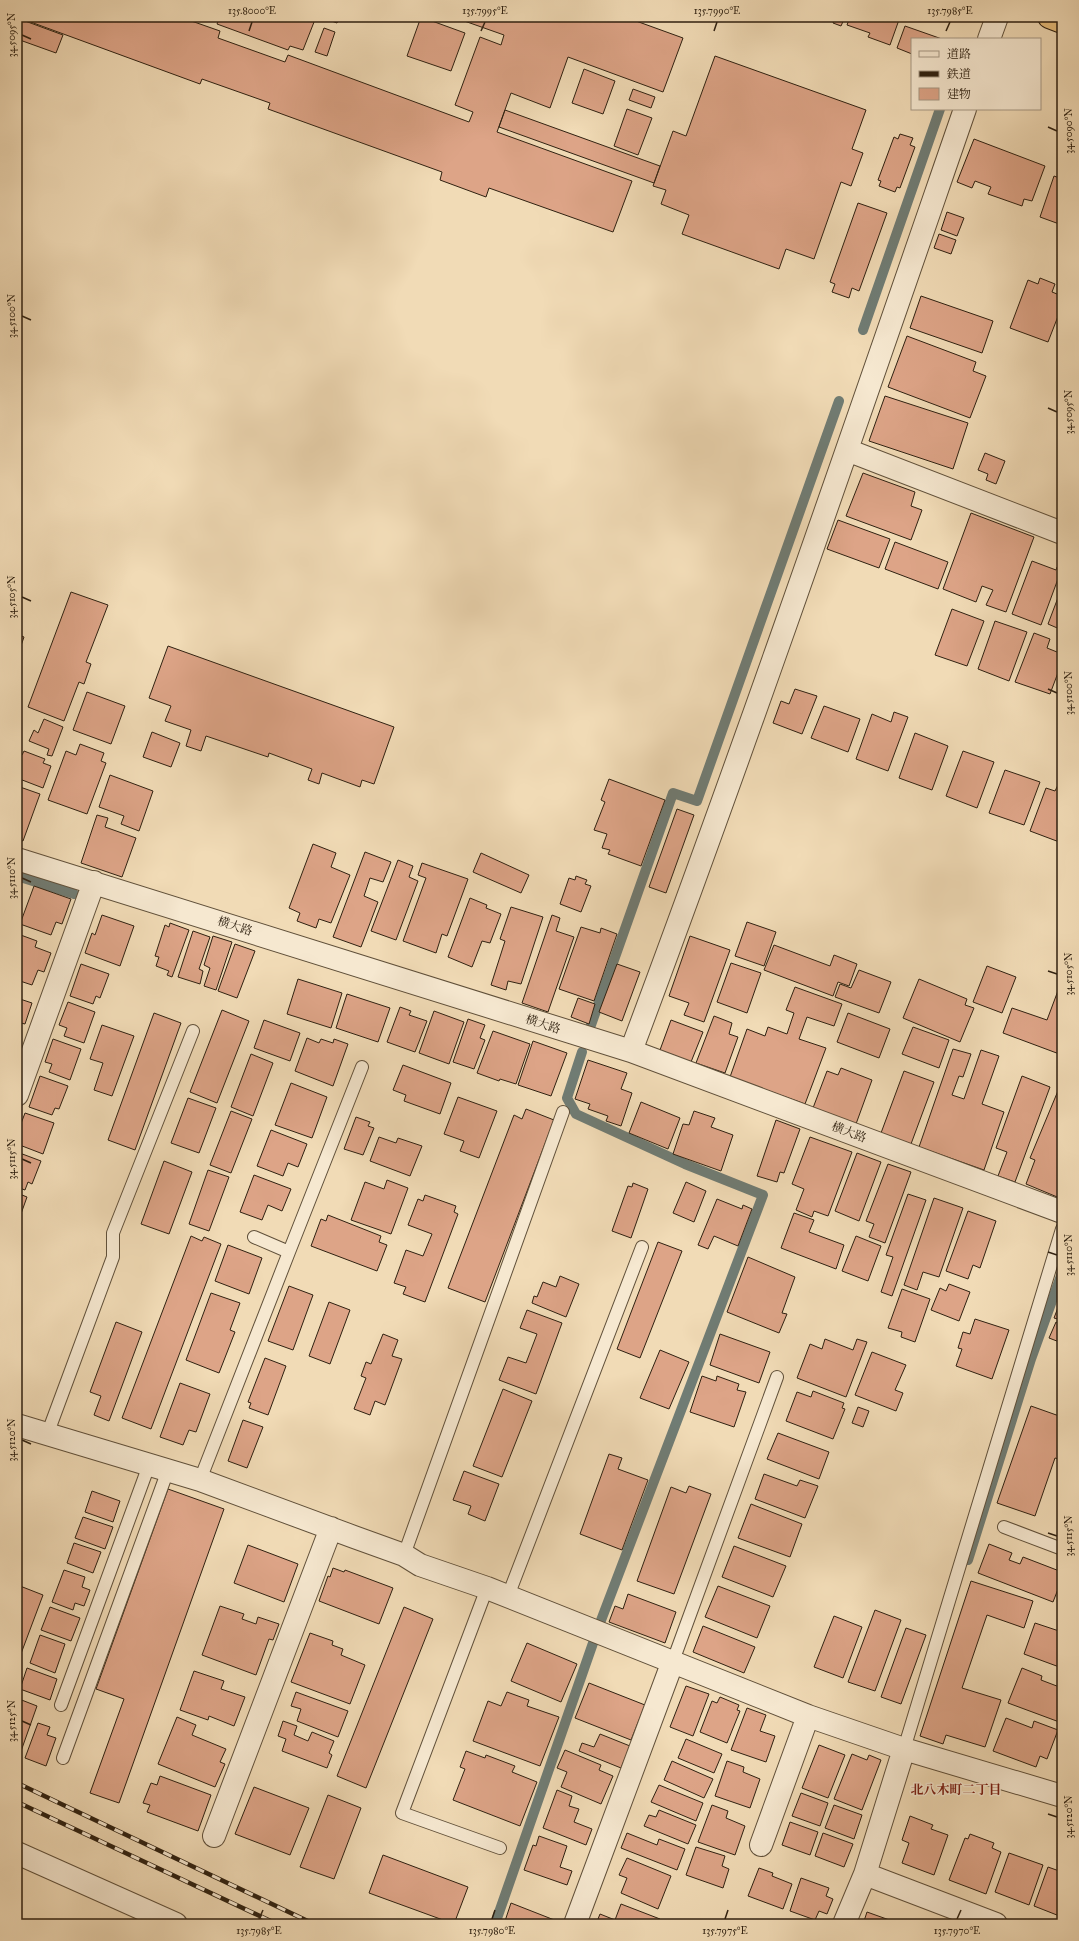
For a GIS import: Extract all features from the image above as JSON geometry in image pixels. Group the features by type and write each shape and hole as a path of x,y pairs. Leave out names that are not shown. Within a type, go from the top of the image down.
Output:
{"highway":[{"path":"1049,17 1062,22"}],"street":[{"path":"989,38 997,17"},
{"path":"631,1051 695,880 847,450 965,110"},
{"path":"847,450 1062,533"},
{"name":"横大路","path":"17,859 631,1051 1062,1212"},
{"path":"17,1095 94,882"},
{"path":"17,1425 46,1435 200,1480 331,1528 404,1555 420,1565 508,1596 808,1716 904,1749 1062,1796"},
{"path":"214,1836 331,1528"},
{"path":"575,1924 673,1662"},
{"path":"761,1845 808,1716"},
{"path":"844,1924 865,1874 904,1749"},
{"path":"17,1853 176,1924"},
{"path":"865,1874 996,1924"}],"lane":[{"path":"46,1435 113,1257 113,1234 193,1031"},
{"path":"200,1480 362,1067"},
{"path":"404,1555 563,1112"},
{"path":"904,1749 1062,1229"},
{"path":"254,1237 289,1252"},
{"path":"508,1596 642,1247"},
{"path":"673,1662 777,1377"},
{"path":"61,1705 159,1467"},
{"path":"63,1758 159,1467"},
{"path":"1004,1527 1062,1548"},
{"path":"487,1588 402,1813 500,1848"}],"building":[{"path":"17,17 180,17 220,31 218,38 285,62 288,55 469,122 473,112 455,105 480,37 501,45 504,35 453,17 625,17 683,38 663,92 568,57 550,108 511,93 497,132 632,181 613,232 489,188 486,197 440,180 442,172 268,109 270,103 202,79 200,84"},
{"path":"220,17 316,17 303,50 290,46 288,50 217,24"},
{"path":"327,17 340,17 337,23 326,19"},
{"path":"421,17 465,33 451,71 407,56"},
{"path":"835,17 845,17 841,26 833,23"},
{"path":"850,17 900,17 890,45 868,37 870,33 847,25"},
{"path":"17,18 63,35 56,53 17,39"},
{"path":"905,26 939,38 911,38 911,54 897,48"},
{"path":"324,28 335,32 327,56 315,52"},
{"path":"715,56 866,110 852,149 863,153 851,186 841,182 814,259 786,249 779,269 682,234 689,215 661,204 666,190 653,186 673,131 686,136"},
{"path":"584,69 615,81 603,114 572,103"},
{"path":"633,89 655,97 651,108 629,100"},
{"path":"627,109 652,118 638,155 614,146"},
{"path":"505,110 660,166 654,183 499,127"},
{"path":"900,134 913,138 910,145 915,147 900,188 897,187 895,192 879,186 881,181 878,180 894,137 898,139"},
{"path":"974,139 1045,166 1032,201 1024,199 1022,206 988,194 991,187 975,181 972,188 957,182"},
{"path":"1054,176 1062,179 1062,225 1040,217"},
{"path":"858,203 887,213 859,291 852,288 849,298 832,292 835,284 830,282"},
{"path":"947,212 964,218 957,236 941,230"},
{"path":"939,234 956,240 951,254 934,248"},
{"path":"1040,278 1055,284 1052,292 1062,296 1062,306 1048,342 1010,328 1028,280 1038,284"},
{"path":"921,296 993,321 982,353 910,328"},
{"path":"907,336 976,362 973,371 986,376 970,418 888,387"},
{"path":"885,396 968,423 953,469 869,441"},
{"path":"985,453 1005,461 996,484 986,480 988,474 978,470"},
{"path":"863,473 915,492 911,506 922,510 911,540 846,516"},
{"path":"971,513 1034,537 1006,612 986,605 993,590 982,586 976,602 943,589"},
{"path":"838,520 890,539 879,568 827,549"},
{"path":"895,542 948,562 938,589 885,569"},
{"path":"1032,561 1056,570 1057,567 1062,568 1041,625 1012,614"},
{"path":"1062,587 1062,630 1048,624"},
{"path":"71,592 108,605 86,662 91,664 84,684 79,682 64,721 28,707"},
{"path":"952,609 984,621 967,666 935,655"},
{"path":"995,621 1027,632 1009,681 978,669"},
{"path":"1034,633 1050,639 1047,648 1062,654 1062,662 1050,694 1015,682"},
{"path":"17,634 24,637 17,657"},
{"path":"168,646 394,727 374,784 362,780 360,787 322,773 319,784 308,780 312,769 269,753 268,757 206,736 201,751 186,746 191,730 165,721 171,706 149,698"},
{"path":"795,689 817,696 802,734 773,723 781,701 789,704"},
{"path":"87,692 125,706 111,744 73,730"},
{"path":"824,706 860,719 848,752 811,738"},
{"path":"894,712 908,717 888,771 856,759 872,714 891,722"},
{"path":"44,719 63,727 52,756 47,755 49,749 29,741 34,730 38,733"},
{"path":"152,732 180,743 171,767 143,757"},
{"path":"915,733 948,746 932,790 899,778"},
{"path":"80,744 104,753 101,761 106,763 87,814 48,800 66,751 76,755"},
{"path":"24,751 45,759 43,763 51,766 43,788 17,778 17,753 22,755"},
{"path":"963,751 994,762 977,808 946,796"},
{"path":"1005,770 1040,782 1024,825 989,813"},
{"path":"110,775 153,791 139,831 121,824 124,816 99,807"},
{"path":"609,779 665,800 641,866 608,854 610,850 602,848 607,834 594,830 605,802 601,800"},
{"path":"1058,785 1062,786 1062,843 1030,831 1046,788 1055,791"},
{"path":"20,787 40,794 23,841 17,839 17,795"},
{"path":"677,809 694,815 666,893 649,887"},
{"path":"97,815 108,818 105,827 136,838 122,877 81,863"},
{"path":"313,844 336,853 331,867 350,875 331,923 319,919 316,928 297,921 300,913 289,908"},
{"path":"365,852 391,862 383,882 370,878 364,896 378,902 361,947 333,937"},
{"path":"481,853 529,875 521,893 473,872"},
{"path":"398,860 413,866 409,877 418,881 396,940 371,931"},
{"path":"422,863 468,879 447,936 442,934 436,953 403,941 426,878 418,875"},
{"path":"576,876 587,880 585,884 591,886 581,912 560,904 569,878 575,880"},
{"path":"34,886 71,899 62,924 56,922 51,935 20,924"},
{"path":"470,898 487,905 486,908 501,914 490,943 482,941 472,967 448,957"},
{"path":"511,907 543,917 521,984 508,981 506,990 491,985 505,941 500,939"},
{"path":"102,915 134,926 120,966 85,953 92,933 95,935"},
{"path":"552,915 560,918 556,931 574,937 548,1012 522,1003"},
{"path":"747,922 776,932 764,966 735,956"},
{"path":"170,923 189,930 172,977 167,975 169,971 156,966 159,957 155,956 165,925 169,927"},
{"path":"581,927 600,933 601,928 617,934 594,1001 559,989"},
{"path":"193,931 210,937 199,969 203,971 200,984 178,977"},
{"path":"18,934 37,941 35,947 51,953 44,972 38,970 32,985 17,980"},
{"path":"213,936 232,942 216,990 204,986 210,968 204,965"},
{"path":"690,936 730,950 704,1022 684,1015 689,1003 669,996"},
{"path":"235,944 255,951 237,998 218,991"},
{"path":"774,945 830,966 834,955 857,964 849,986 838,982 833,996 764,970"},
{"path":"731,963 761,973 747,1013 717,1002"},
{"path":"81,964 109,974 100,998 96,996 93,1004 70,996"},
{"path":"617,964 640,972 622,1021 599,1012"},
{"path":"987,966 1016,977 1002,1013 973,1002"},
{"path":"859,970 891,982 879,1013 835,997 840,984 851,988"},
{"path":"298,979 342,993 331,1028 287,1014"},
{"path":"919,979 967,999 965,1005 974,1008 960,1042 903,1018"},
{"path":"1062,980 1062,1055 1003,1033 1012,1008 1047,1020"},
{"path":"795,987 842,1004 834,1026 807,1017 799,1039 826,1048 805,1104 730,1077 747,1029 765,1036 768,1027 787,1034 794,1013 786,1010"},
{"path":"347,994 390,1008 378,1042 336,1028"},
{"path":"17,998 32,1003 25,1024 21,1023 17,1033"},
{"path":"578,998 595,1004 589,1024 571,1017"},
{"path":"68,1002 95,1012 84,1043 64,1036 67,1028 59,1025"},
{"path":"400,1007 411,1011 409,1015 427,1021 415,1052 387,1042"},
{"path":"222,1010 249,1021 217,1103 190,1092"},
{"path":"434,1011 464,1022 449,1064 419,1053"},
{"path":"154,1013 181,1023 135,1150 108,1140"},
{"path":"848,1013 890,1029 879,1058 837,1042"},
{"path":"714,1016 732,1023 729,1034 738,1037 725,1073 696,1063"},
{"path":"468,1019 485,1025 480,1038 485,1040 474,1069 453,1062"},
{"path":"264,1020 300,1033 290,1061 254,1048"},
{"path":"671,1020 703,1032 691,1062 660,1050"},
{"path":"102,1025 134,1036 112,1096 94,1090 103,1063 90,1059"},
{"path":"913,1027 949,1040 939,1068 902,1054"},
{"path":"493,1031 530,1044 516,1084 500,1079 499,1081 477,1073"},
{"path":"307,1038 319,1043 321,1039 333,1043 334,1039 348,1044 333,1086 295,1071"},
{"path":"53,1039 81,1049 70,1080 49,1072 52,1064 45,1062"},
{"path":"533,1041 567,1053 551,1096 518,1085"},
{"path":"953,1049 971,1054 963,1077 959,1076 952,1095 964,1099 981,1050 999,1056 982,1104 1004,1112 984,1170 919,1147"},
{"path":"251,1054 273,1063 253,1116 231,1107"},
{"path":"588,1060 627,1073 621,1089 632,1093 621,1126 606,1121 608,1116 588,1109 590,1104 575,1099"},
{"path":"403,1065 451,1083 440,1114 404,1101 406,1095 393,1090"},
{"path":"841,1068 872,1080 856,1124 813,1108 827,1071 838,1075"},
{"path":"904,1071 934,1082 911,1144 881,1133"},
{"path":"40,1076 68,1086 59,1109 55,1108 52,1115 29,1107"},
{"path":"1022,1076 1050,1087 1015,1182 998,1176 1007,1152 996,1148"},
{"path":"291,1083 327,1097 312,1138 275,1125"},
{"path":"1060,1086 1062,1087 1062,1199 1026,1184 1035,1160 1030,1158"},
{"path":"458,1097 497,1111 479,1158 460,1151 464,1141 444,1134"},
{"path":"188,1098 216,1108 199,1153 171,1143"},
{"path":"641,1102 680,1118 668,1149 629,1133"},
{"path":"526,1109 554,1120 485,1302 448,1288 514,1115 522,1119"},
{"path":"231,1111 252,1119 231,1173 210,1165"},
{"path":"694,1111 715,1118 711,1127 733,1135 721,1171 673,1154 683,1124 689,1125"},
{"path":"25,1113 54,1123 43,1154 17,1144 17,1134"},
{"path":"356,1117 370,1122 368,1126 374,1128 363,1155 344,1149"},
{"path":"776,1120 800,1129 784,1173 780,1172 777,1182 757,1176"},
{"path":"271,1130 307,1144 298,1167 288,1163 283,1176 257,1166"},
{"path":"379,1137 396,1143 398,1138 422,1146 410,1176 370,1161"},
{"path":"810,1137 852,1152 828,1216 814,1211 812,1217 796,1210 804,1189 792,1184"},
{"path":"17,1152 41,1161 32,1184 28,1182 25,1190 17,1187"},
{"path":"857,1153 881,1162 859,1221 835,1211"},
{"path":"164,1161 192,1172 169,1234 141,1224"},
{"path":"888,1164 911,1172 885,1243 869,1237 874,1224 866,1221"},
{"path":"208,1170 229,1177 209,1231 189,1224"},
{"path":"254,1175 291,1189 282,1211 268,1205 262,1220 240,1212"},
{"path":"387,1180 408,1188 391,1234 351,1220 365,1182 384,1189"},
{"path":"686,1182 706,1191 694,1222 673,1213"},
{"path":"633,1183 648,1189 631,1238 612,1231 628,1186 632,1187"},
{"path":"17,1193 27,1197 17,1225"},
{"path":"908,1194 926,1200 892,1296 881,1292 893,1257 886,1255"},
{"path":"425,1195 456,1206 454,1212 458,1214 425,1302 403,1294 406,1287 394,1283 406,1250 423,1256 432,1234 408,1225 418,1199 423,1201"},
{"path":"934,1198 963,1208 939,1277 923,1272 917,1290 904,1285"},
{"path":"717,1199 742,1209 743,1205 752,1209 738,1246 714,1236 708,1249 698,1245"},
{"path":"968,1211 996,1221 980,1268 973,1265 968,1279 946,1271"},
{"path":"794,1213 814,1220 809,1232 844,1245 836,1269 781,1248"},
{"path":"328,1215 381,1236 379,1242 387,1245 377,1271 311,1246 321,1219 326,1221"},
{"path":"191,1236 202,1241 204,1237 221,1244 151,1429 122,1418"},
{"path":"856,1236 881,1246 868,1281 842,1271"},
{"path":"658,1242 682,1251 640,1358 617,1349"},
{"path":"228,1245 262,1258 249,1294 215,1281"},
{"path":"748,1257 795,1277 782,1313 787,1314 779,1333 727,1312"},
{"path":"560,1276 579,1284 566,1317 532,1303 534,1296 537,1297 543,1282 556,1287"},
{"path":"949,1284 970,1292 959,1321 931,1310 940,1288 946,1291"},
{"path":"289,1286 313,1295 293,1350 268,1341"},
{"path":"902,1289 930,1299 915,1342 901,1337 902,1332 888,1328"},
{"path":"211,1293 240,1303 230,1330 235,1332 219,1373 186,1360"},
{"path":"1062,1297 1062,1320 1054,1318"},
{"path":"329,1302 350,1310 330,1364 309,1356"},
{"path":"527,1310 562,1323 536,1394 499,1380 508,1357 526,1363 537,1334 520,1328"},
{"path":"975,1319 1009,1330 992,1379 956,1366 962,1349 958,1348 963,1332 970,1334"},
{"path":"116,1322 142,1332 109,1421 94,1415 101,1396 90,1392"},
{"path":"1056,1322 1062,1325 1062,1343 1049,1338"},
{"path":"383,1334 398,1340 392,1356 402,1359 385,1405 375,1401 370,1415 354,1409 366,1378 361,1376 366,1362 371,1364"},
{"path":"720,1334 770,1352 759,1383 710,1365"},
{"path":"825,1339 853,1350 857,1339 867,1342 846,1397 797,1378 810,1344 822,1349"},
{"path":"660,1350 689,1362 669,1409 640,1398"},
{"path":"872,1352 906,1365 895,1390 903,1393 896,1411 855,1395"},
{"path":"265,1358 286,1366 268,1415 249,1408 251,1403 248,1402"},
{"path":"702,1376 716,1381 717,1376 739,1384 737,1390 746,1392 734,1427 690,1412"},
{"path":"180,1383 210,1394 196,1432 189,1430 183,1445 160,1437"},
{"path":"503,1389 532,1401 502,1477 473,1466"},
{"path":"813,1391 844,1403 842,1408 845,1409 833,1439 786,1421 797,1392 811,1397"},
{"path":"1031,1406 1062,1417 1062,1460 1055,1458 1035,1516 997,1503"},
{"path":"858,1407 869,1411 863,1427 852,1423"},
{"path":"243,1420 263,1427 247,1468 228,1461"},
{"path":"778,1433 829,1452 819,1479 767,1459"},
{"path":"609,1454 622,1458 618,1469 648,1480 622,1550 580,1534"},
{"path":"464,1471 499,1484 485,1521 468,1514 471,1506 453,1500"},
{"path":"764,1474 797,1486 800,1480 818,1486 805,1518 755,1499"},
{"path":"689,1486 711,1494 674,1594 637,1581 671,1487 686,1493"},
{"path":"168,1489 224,1509 119,1803 90,1793 124,1699 96,1689"},
{"path":"92,1491 120,1501 113,1522 85,1512"},
{"path":"751,1504 802,1524 790,1557 738,1538"},
{"path":"83,1517 113,1527 105,1549 75,1538"},
{"path":"74,1543 101,1552 93,1573 67,1563"},
{"path":"989,1544 1012,1553 1009,1560 1020,1564 1023,1557 1062,1572 1062,1579 1053,1602 978,1573"},
{"path":"248,1545 298,1564 284,1602 234,1583"},
{"path":"734,1546 786,1566 773,1597 722,1577"},
{"path":"333,1568 344,1572 345,1570 393,1588 379,1624 319,1601 328,1576 330,1577"},
{"path":"64,1570 85,1577 82,1587 90,1590 84,1606 75,1603 73,1610 52,1602"},
{"path":"971,1581 1033,1601 1024,1628 987,1615 962,1688 1001,1700 985,1747 946,1735 943,1744 920,1736"},
{"path":"20,1586 43,1595 19,1659 17,1658 17,1593"},
{"path":"718,1586 770,1606 757,1638 705,1617"},
{"path":"628,1594 676,1612 665,1643 609,1622 615,1606 623,1609"},
{"path":"220,1606 244,1614 242,1619 256,1624 258,1617 279,1624 273,1640 269,1639 256,1675 202,1655"},
{"path":"50,1607 80,1618 71,1641 41,1630"},
{"path":"404,1607 433,1619 366,1788 337,1776"},
{"path":"875,1610 901,1620 875,1691 848,1682"},
{"path":"834,1616 862,1627 843,1678 814,1667"},
{"path":"1035,1623 1062,1632 1062,1668 1024,1654"},
{"path":"703,1626 755,1647 744,1673 693,1652"},
{"path":"906,1628 926,1635 901,1704 881,1697"},
{"path":"310,1633 333,1641 332,1645 343,1649 341,1655 365,1665 350,1704 291,1682"},
{"path":"40,1635 65,1644 55,1673 30,1663"},
{"path":"527,1643 577,1664 561,1702 511,1681"},
{"path":"27,1668 57,1679 50,1700 20,1689"},
{"path":"1022,1668 1042,1676 1041,1680 1062,1688 1062,1723 1008,1703"},
{"path":"194,1671 224,1681 221,1689 245,1697 234,1726 209,1716 208,1720 180,1710"},
{"path":"589,1683 645,1705 631,1740 575,1718"},
{"path":"686,1686 709,1694 693,1736 670,1727"},
{"path":"296,1692 348,1711 338,1737 297,1721 301,1709 291,1706"},
{"path":"507,1692 529,1700 527,1706 559,1717 540,1766 473,1741 488,1701 501,1706"},
{"path":"720,1697 739,1705 737,1710 740,1711 727,1743 700,1732 712,1701 717,1703"},
{"path":"19,1699 37,1706 20,1754 17,1753 17,1704"},
{"path":"747,1708 766,1715 760,1731 775,1736 766,1762 731,1750"},
{"path":"177,1717 196,1725 192,1735 226,1749 220,1762 225,1764 215,1787 158,1764"},
{"path":"1006,1718 1032,1728 1034,1721 1058,1730 1047,1759 1040,1756 1036,1767 993,1751"},
{"path":"283,1721 297,1726 294,1735 308,1741 312,1732 334,1741 329,1753 332,1755 327,1768 282,1751 286,1739 278,1736"},
{"path":"38,1723 50,1727 47,1735 56,1738 46,1766 25,1758"},
{"path":"600,1734 630,1746 621,1768 579,1751 582,1743 594,1747"},
{"path":"686,1739 722,1754 714,1773 678,1758"},
{"path":"819,1745 845,1755 828,1798 802,1788"},
{"path":"565,1750 601,1765 599,1770 613,1776 601,1804 561,1787 567,1772 557,1768"},
{"path":"466,1751 485,1758 486,1755 515,1766 512,1772 537,1782 520,1826 453,1800 465,1769 460,1767"},
{"path":"852,1754 867,1760 869,1755 881,1760 862,1810 834,1799"},
{"path":"672,1761 713,1779 704,1798 664,1780"},
{"path":"727,1761 744,1767 743,1772 760,1779 750,1808 715,1796"},
{"path":"160,1776 211,1795 198,1831 147,1812 150,1805 143,1803 151,1783 157,1785"},
{"path":"659,1785 703,1803 696,1821 651,1802"},
{"path":"254,1787 309,1808 290,1855 235,1834"},
{"path":"557,1790 572,1796 569,1806 579,1809 574,1822 592,1829 586,1845 543,1828"},
{"path":"801,1793 828,1803 820,1826 792,1816"},
{"path":"328,1795 361,1808 334,1879 300,1867"},
{"path":"712,1805 728,1811 726,1818 745,1826 735,1855 698,1842"},
{"path":"834,1805 862,1815 854,1839 825,1828"},
{"path":"659,1810 696,1825 688,1844 644,1826 649,1815 656,1817"},
{"path":"910,1816 933,1825 931,1829 948,1835 934,1875 902,1863 909,1843 902,1840"},
{"path":"790,1822 818,1832 810,1855 782,1845"},
{"path":"627,1833 657,1845 659,1839 685,1849 677,1870 621,1848"},
{"path":"823,1833 853,1844 844,1867 815,1856"},
{"path":"970,1834 994,1843 992,1848 1001,1852 986,1894 949,1880 965,1838 968,1839"},
{"path":"539,1836 567,1846 560,1867 572,1871 567,1885 524,1870 533,1845 536,1846"},
{"path":"696,1847 725,1856 722,1866 729,1869 723,1888 686,1875"},
{"path":"1009,1853 1043,1865 1029,1905 995,1892"},
{"path":"383,1855 468,1887 454,1924 369,1893"},
{"path":"627,1858 671,1876 658,1909 621,1893 627,1878 619,1875"},
{"path":"1048,1867 1062,1872 1062,1917 1034,1906"},
{"path":"759,1868 773,1873 772,1876 792,1884 783,1909 748,1896"},
{"path":"801,1878 829,1888 826,1896 833,1899 827,1914 819,1911 815,1920 790,1911"},
{"path":"511,1903 562,1923 562,1924 504,1924"},
{"path":"621,1904 660,1919 658,1924 596,1924 600,1914 615,1920"},
{"path":"867,1912 895,1922 895,1924 863,1924"}],"waterway":[{"path":"863,330 940,110"},
{"path":"591,1025 673,793 697,801 839,401"},
{"path":"17,876 74,894"},
{"path":"495,1924 600,1623 763,1195 685,1164 576,1114 567,1098 582,1052"},
{"path":"968,1560 1031,1359 1062,1273"}],"railway":[{"path":"17,1783 314,1924"},
{"path":"17,1802 277,1924"}],"district":[{"name":"北八木町二丁目","path":"956,1790"}]}
